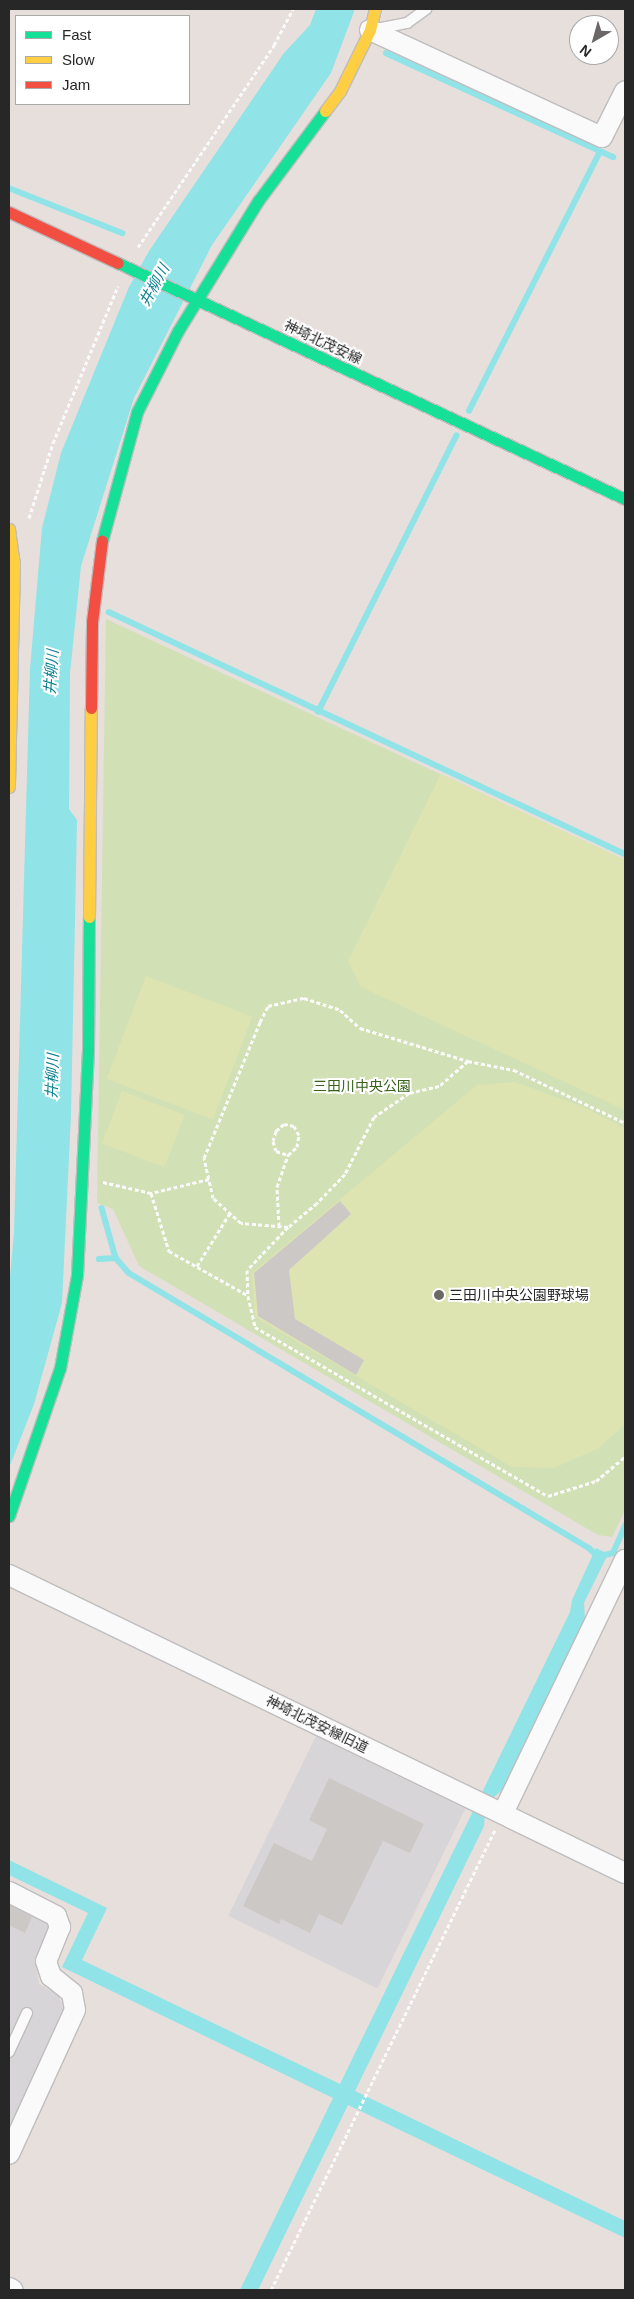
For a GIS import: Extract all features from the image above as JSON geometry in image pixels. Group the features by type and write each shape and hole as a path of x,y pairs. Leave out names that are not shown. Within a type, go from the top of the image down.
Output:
{"street":[{"path":"9,1516 37,1442 70,1328 76,1274 88,1051 92,622 99,556 137,412 196,299 258,201 340,91 370,30 375,9"},
{"path":"370,30 602,137 625,90"},
{"name":"神埼北茂安線","path":"9,212 625,499"},
{"path":"9,529 14,563 9,786"},
{"path":"490,1807 625,1560"},
{"name":"神埼北茂安線旧道","path":"9,1575 625,1873"},
{"path":"9,1892 56,1916 60,1927 46,1962 51,1976 72,1993 76,2010 9,2154"},
{"path":"9,2288 13,2290"}],"lane":[{"path":"370,30 408,23 426,9"},
{"path":"9,2052 27,2013"}],"path":[{"path":"26,526 53,443 126,266 274,45 293,9"},
{"path":"288,1227 241,1222 213,1198 204,1158 268,1006 304,998 340,1010 360,1028 468,1061 514,1070 625,1123"},
{"path":"468,1061 439,1086 409,1093 374,1117 345,1174 317,1203 288,1227 247,1270 248,1296 255,1327 548,1496 596,1481 625,1457"},
{"path":"279,1226 277,1187 288,1154 297,1147 299,1134 294,1126 284,1124 276,1130 273,1140 276,1151 288,1154"},
{"path":"82,1178 151,1193 209,1179"},
{"path":"151,1193 169,1251 248,1296"},
{"path":"196,1266 230,1212"},
{"path":"270,2290 365,2091 490,1807"}],"shaded area":[{"path":"316,1736 465,1809 378,1989 228,1916"},
{"path":"9,1896 42,1912 51,1932 36,1965 39,1984 58,1995 66,2014 9,2136"}],"green space":[{"name":"三田川中央公園","path":"106,619 625,860 625,1510 612,1537 598,1535 139,1266 113,1209 97,1203"},
{"path":"441,774 625,860 625,1110 361,987 348,961"},
{"path":"146,976 252,1017 213,1120 107,1079"},
{"name":"三田川中央公園野球場","path":"515,1082 583,1107 625,1128 625,1424 599,1448 554,1468 512,1467 255,1317 252,1273 477,1085"},
{"path":"122,1091 185,1115 164,1167 102,1143"}],"water":[{"name":"井柳川","path":"316,9 355,9 331,73 212,245 134,398 81,566 70,673 69,809 77,820 71,1115 62,1303 34,1404 9,1468 9,1287 14,1233 30,669 42,528 61,453 129,287 149,251 284,53 310,25"},
{"path":"596,1548 608,1554 584,1603 585,1619 502,1790 493,1798 485,1814 484,1826 355,2091 625,2221 625,2238 348,2105 258,2290 240,2290 333,2098 62,1967 88,1913 9,1875 9,1860 107,1908 82,1960 340,2084 570,1612 572,1600"}],"building":[{"path":"340,1201 351,1214 289,1270 295,1319 364,1360 356,1375 258,1316 254,1273"},
{"path":"329,1778 424,1824 410,1853 383,1841 342,1925 319,1914 310,1933 281,1919 279,1924 243,1906 274,1843 312,1861 327,1829 309,1820"},
{"path":"9,1905 32,1917 25,1933 9,1925"}],"waterway":[{"path":"386,53 613,157"},
{"path":"469,411 599,154"},
{"path":"9,188 122,233"},
{"path":"318,712 456,436"},
{"path":"109,612 625,854"},
{"path":"102,1208 116,1258"},
{"path":"99,1259 116,1258 129,1273 589,1548 598,1556"},
{"path":"601,1556 613,1553 625,1526"}],"traffic: fast":[{"path":"102,541 137,412 178,331 258,201 325,111"},
{"path":"118,263 625,499"},
{"path":"9,1516 60,1368 77,1275 88,1051 89,917"}],"traffic: slow":[{"path":"325,111 340,91 370,30 375,9"},
{"path":"9,529 14,563 9,787"},
{"path":"89,917 91,708"}],"traffic: jam":[{"path":"9,212 118,263"},
{"path":"91,708 92,622 102,541"}],"place":[{"name":"三田川中央公園野球場","path":"439,1295"}]}
